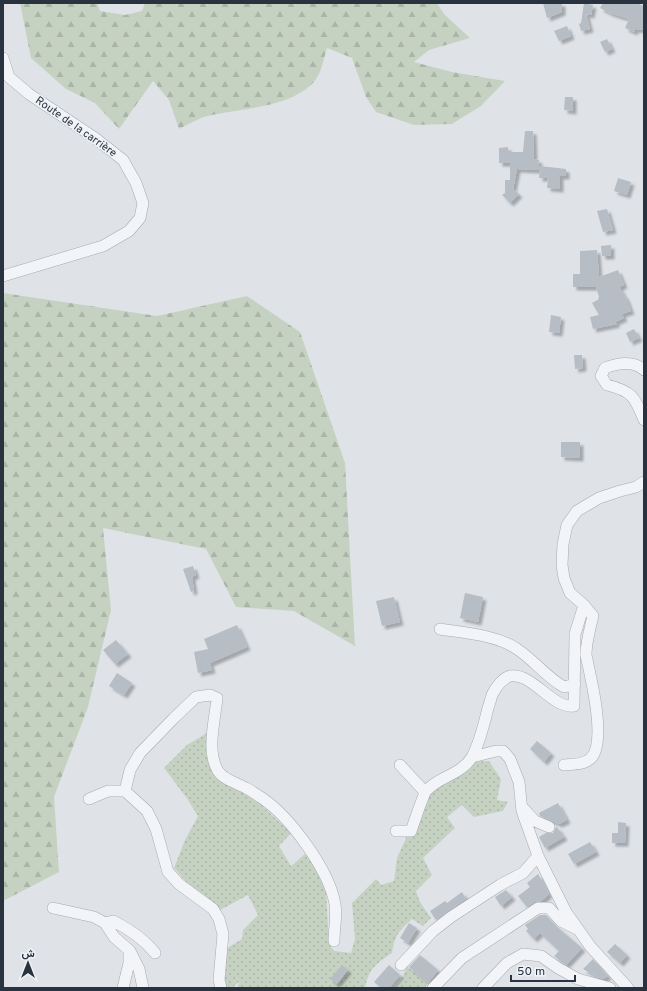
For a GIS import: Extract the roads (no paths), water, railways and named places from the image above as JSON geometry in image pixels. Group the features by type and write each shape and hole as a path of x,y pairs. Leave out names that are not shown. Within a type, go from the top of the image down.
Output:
{"street":[{"name":"Route de la carrière","path":"3,58 10,76 29,94 95,138 123,160 136,183 143,203 140,218 130,231 103,246 3,276"},
{"path":"644,370 640,366 628,363 614,364 605,368 601,376 607,385 622,388 635,399 644,420"},
{"path":"564,765 580,764 591,758 597,746 598,731 590,673 586,657 586,644 592,616 584,605 570,593 564,578 562,565 563,544 567,525 577,511 598,498 636,487 644,482"},
{"path":"396,831 411,831 425,792 439,781 462,769 472,757 482,732 492,693 500,682 510,676 520,678 536,686 557,702 567,707 574,706 575,634 584,605"},
{"path":"440,629 501,640 517,648 556,682 564,687 575,684"},
{"path":"125,790 130,770 140,753 174,718 196,697 210,695 217,698 212,736 213,757 218,771 272,805 299,834 330,885 335,906 334,941"},
{"path":"472,757 496,750 503,750 510,759 519,782 522,811 538,856 566,912 590,946 628,988"},
{"path":"400,765 425,792"},
{"path":"89,799 108,790 125,790 147,811 156,829 168,872 179,884 213,910 219,919 223,934 219,980 221,988"},
{"path":"521,806 535,821 549,827"},
{"path":"401,965 433,931 451,917 500,885 523,873 538,856"},
{"path":"53,908 94,917 105,923 114,938 129,950 139,969 143,988"},
{"path":"433,988 462,958 538,908 548,908 561,920 579,931"},
{"path":"105,923 113,920 125,927 147,944 155,953"},
{"path":"123,988 129,963 129,950"},
{"path":"483,988 507,963 523,954 541,956 558,968 578,979 610,988"},
{"path":"623,988 628,988"}]}
